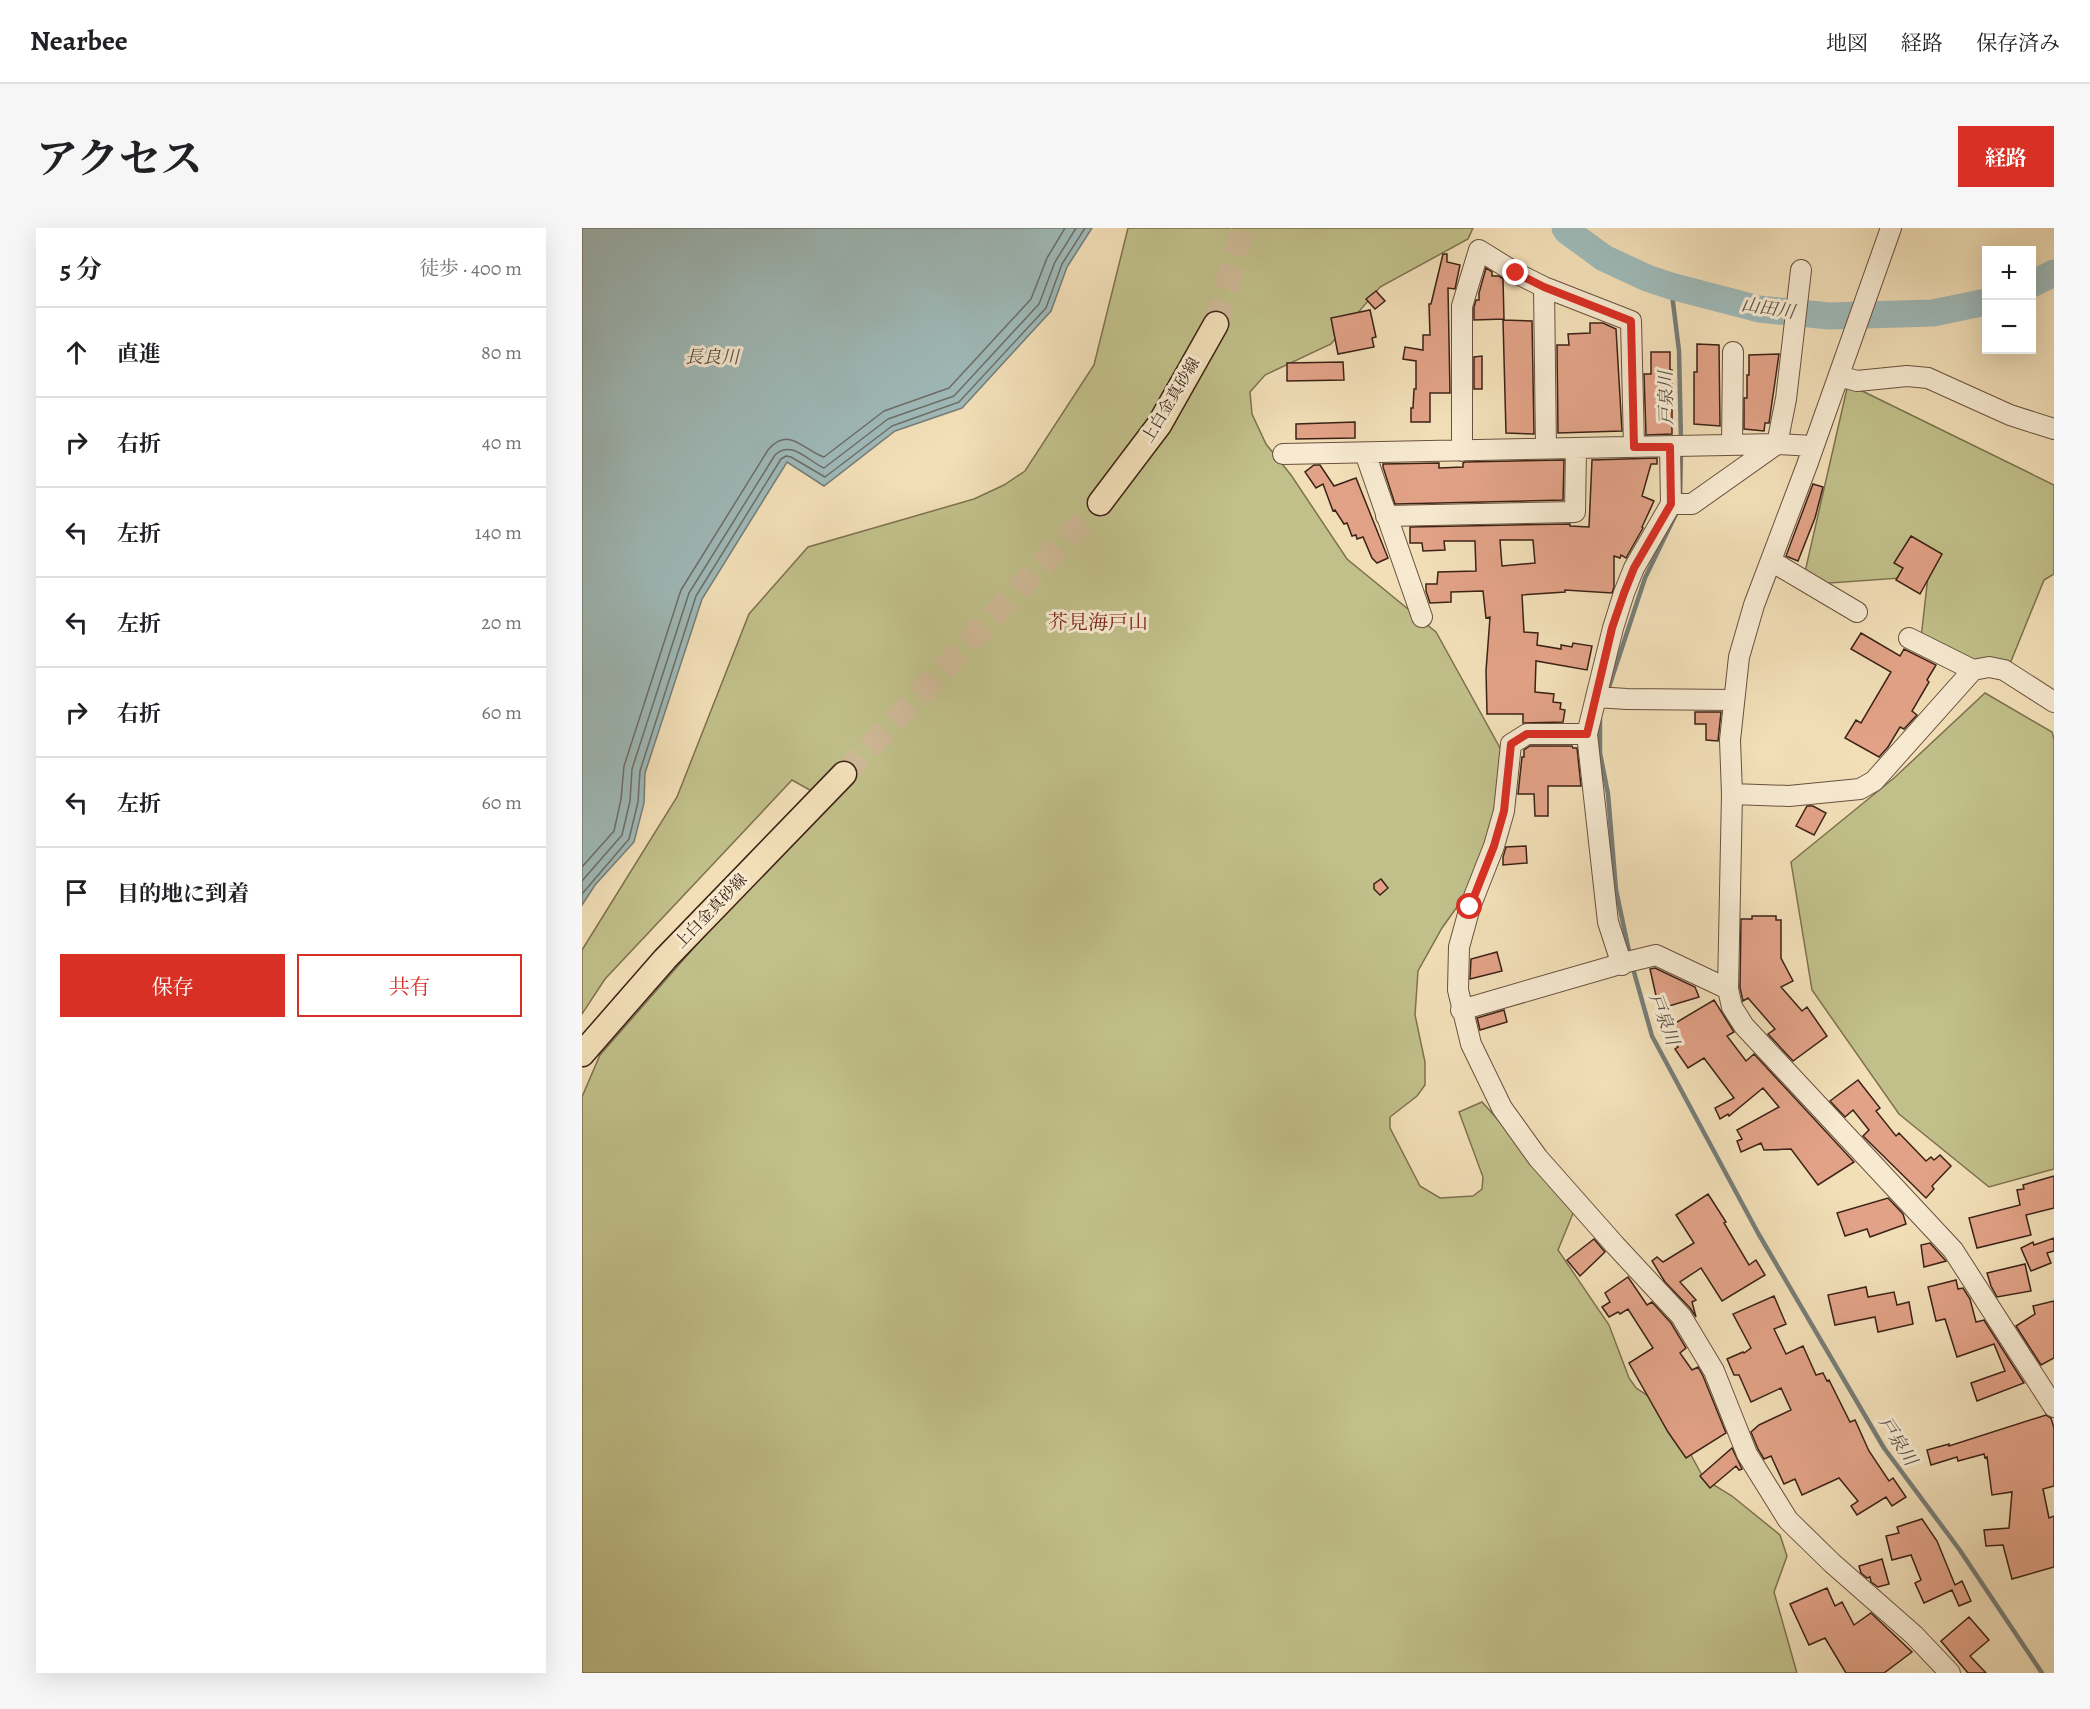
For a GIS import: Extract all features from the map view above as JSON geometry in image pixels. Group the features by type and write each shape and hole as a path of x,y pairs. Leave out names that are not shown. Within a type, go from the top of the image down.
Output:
{"main road":[{"name":"上白金真砂線","path":"1100,502 1159,425 1216,324"},
{"name":"上白金真砂線","path":"582,1054 664,959 844,774"}],"street":[{"path":"1891,228 1814,446 1754,605 1739,657 1730,740 1732,794 1728,989 1732,1007 1744,1026 1953,1250 2054,1407"},
{"path":"1462,451 1462,306 1479,250 1544,287 1631,321 1634,447"},
{"path":"1679,504 1692,504 1777,444 1786,399 1800,277"},
{"path":"1544,287 1546,449"},
{"path":"1732,445 1733,352"},
{"path":"1839,376 1857,381 1907,376 1928,378 2010,415 2054,429"},
{"path":"1283,454 1777,444 1814,446"},
{"path":"1630,962 1608,922 1587,734 1612,628 1634,568 1679,504 1679,447"},
{"path":"1386,516 1575,512 1576,449"},
{"path":"1365,453 1422,617"},
{"path":"1771,561 1857,612"},
{"path":"1909,638 1973,670 1989,667 2004,670 2054,702"},
{"path":"1732,794 1789,796 1860,789 1874,781 1973,670"},
{"path":"1596,697 1734,700"},
{"path":"1587,734 1527,734 1511,744 1504,811 1494,846 1470,907 1459,947 1458,990 1471,1044 1502,1108 1532,1149 1615,1245 1681,1316 1714,1371 1747,1454 1788,1520 1832,1563 1914,1635 1950,1673"},
{"path":"1461,1010 1656,955 1728,989"}],"shaded area":[{"path":"1128,228 1473,228 1468,239 1380,287 1331,344 1265,375 1250,392 1252,414 1266,444 1291,475 1347,559 1436,632 1505,757 1505,812 1477,879 1442,928 1418,971 1415,1015 1425,1062 1425,1085 1417,1096 1390,1117 1390,1128 1420,1186 1440,1198 1473,1196 1482,1189 1483,1177 1459,1112 1482,1102 1576,1206 1558,1250 1609,1325 1629,1378 1636,1388 1665,1407 1704,1479 1732,1496 1780,1535 1787,1556 1774,1592 1797,1673 582,1673 582,1097 600,1055 732,904 817,794 792,780 605,979 582,1014 582,950 677,797 749,614 808,547 974,499 1004,485 1025,471 1094,365"},
{"path":"1848,384 2054,485 2054,574 2044,580 2005,676 1921,638 1928,576 1802,585"},
{"path":"1985,693 2052,732 2054,739 2054,1169 1989,1187 1899,1114 1812,990 1791,862 1894,778"}],"water":[{"name":"長良川","path":"582,228 1092,228 1067,267 1051,311 962,408 895,431 824,486 787,462 702,599 645,773 644,803 634,842 595,885 582,905"}],"building":[{"path":"1443,254 1447,254 1447,262 1460,265 1455,289 1448,288 1450,393 1430,393 1430,422 1411,422 1411,408 1413,408 1414,389 1416,389 1416,361 1403,359 1405,347 1423,350 1423,335 1430,335 1429,304 1431,304"},
{"path":"1486,268 1492,272 1492,276 1499,276 1503,279 1504,319 1474,320 1474,307 1476,300 1479,300"},
{"path":"1376,291 1385,301 1375,309 1366,299"},
{"path":"1370,310 1376,337 1372,338 1374,347 1338,354 1331,318"},
{"path":"1503,320 1532,321 1534,434 1506,433"},
{"path":"1590,323 1603,323 1616,329 1622,431 1558,433 1557,345 1569,345 1568,334 1590,333"},
{"path":"1697,344 1719,345 1720,426 1694,424 1694,372 1697,372"},
{"path":"1651,352 1670,352 1672,434 1646,435 1644,374 1651,374"},
{"path":"1779,354 1769,423 1765,423 1764,431 1744,429 1744,398 1747,398 1749,355"},
{"path":"1482,356 1482,389 1474,389 1474,357"},
{"path":"1343,362 1344,380 1287,381 1287,363"},
{"path":"1355,422 1355,438 1296,439 1296,424"},
{"path":"1657,458 1657,464 1651,464 1642,496 1654,501 1643,528 1626,558 1621,555 1620,558 1614,556 1612,593 1565,590 1565,592 1522,595 1524,632 1538,633 1537,645 1561,649 1561,645 1572,647 1573,643 1592,646 1587,670 1536,661 1535,692 1554,694 1553,702 1561,703 1560,709 1565,710 1563,722 1523,723 1523,714 1487,714 1486,671 1490,617 1486,618 1483,591 1451,592 1451,602 1430,603 1426,591 1426,584 1437,584 1438,572 1476,571 1475,541 1444,541 1445,550 1423,551 1422,543 1410,543 1410,527 1570,524 1570,526 1589,527 1592,460","holes":["1500,540 1533,540 1535,563 1502,566"]},
{"path":"1564,460 1563,500 1395,504 1383,467 1383,464 1439,463 1439,468 1463,467 1465,462"},
{"path":"1314,465 1320,465 1334,486 1356,478 1388,558 1377,563 1372,558 1363,537 1357,539 1356,535 1352,536 1347,523 1344,524 1335,510 1333,511 1323,484 1316,488 1305,472"},
{"path":"1813,484 1823,487 1815,518 1798,561 1786,556"},
{"path":"1911,536 1942,554 1920,594 1896,580 1903,568 1894,563"},
{"path":"1861,633 1900,656 1904,649 1936,665 1912,711 1917,715 1904,729 1900,727 1879,757 1845,738 1856,720 1861,723 1891,672 1851,649"},
{"path":"1695,712 1721,712 1718,741 1706,740 1706,724 1695,724"},
{"path":"1530,746 1577,748 1581,786 1548,786 1548,816 1535,816 1534,794 1518,794 1522,757 1524,757 1524,750"},
{"path":"1807,806 1813,806 1826,813 1814,835 1796,826"},
{"path":"1526,846 1527,863 1503,865 1506,847"},
{"path":"1381,879 1388,888 1380,895 1374,889 1374,884"},
{"path":"1752,916 1776,916 1776,920 1781,920 1781,958 1793,981 1781,987 1802,1011 1807,1007 1827,1036 1793,1061 1768,1034 1775,1029 1748,998 1743,1001 1740,988 1741,919 1752,919"},
{"path":"1497,952 1502,971 1470,979 1471,959"},
{"path":"1655,968 1695,987 1699,997 1659,1009 1650,969"},
{"path":"1714,1000 1734,1032 1727,1036 1746,1061 1754,1054 1854,1162 1818,1185 1791,1149 1764,1150 1761,1143 1741,1152 1737,1141 1742,1139 1737,1130 1779,1107 1763,1088 1729,1116 1728,1114 1720,1119 1715,1108 1734,1098 1704,1058 1688,1068 1675,1049 1678,1047 1667,1028"},
{"path":"1504,1010 1507,1022 1480,1030 1477,1018"},
{"path":"1858,1080 1880,1108 1876,1111 1896,1136 1899,1133 1926,1161 1931,1157 1934,1160 1940,1155 1951,1166 1932,1186 1934,1189 1926,1198 1863,1136 1869,1130 1853,1110 1845,1117 1830,1101"},
{"path":"2054,1176 2054,1208 2026,1215 2031,1235 1977,1248 1969,1218 2020,1205 2017,1190 2024,1189 2023,1185"},
{"path":"1708,1194 1749,1265 1756,1260 1765,1275 1722,1301 1701,1268 1680,1282 1696,1300 1692,1302 1696,1317 1665,1282 1652,1261 1657,1257 1663,1262 1694,1243 1676,1215"},
{"path":"1888,1198 1903,1214 1906,1224 1870,1237 1867,1229 1845,1236 1837,1213"},
{"path":"2054,1238 2054,1251 2047,1253 2051,1263 2031,1271 2021,1248 2033,1242 2034,1245"},
{"path":"1594,1239 1605,1252 1580,1276 1567,1260"},
{"path":"1930,1243 1946,1261 1924,1267 1921,1245"},
{"path":"2025,1264 2031,1291 1997,1297 1987,1273"},
{"path":"1628,1277 1647,1305 1652,1302 1671,1323 1686,1348 1680,1353 1692,1370 1698,1367 1726,1433 1686,1458 1668,1432 1629,1363 1653,1348 1628,1309 1609,1317 1602,1307 1610,1302 1605,1293"},
{"path":"1956,1280 1958,1289 1963,1288 1970,1299 1976,1322 1984,1320 2024,1383 1977,1401 1971,1383 2005,1371 1994,1344 1957,1357 1945,1319 1936,1321 1928,1287"},
{"path":"1866,1287 1868,1297 1894,1292 1897,1305 1909,1302 1913,1324 1878,1332 1875,1317 1835,1325 1828,1295"},
{"path":"1774,1296 1786,1324 1774,1329 1786,1354 1803,1346 1816,1375 1823,1373 1827,1381 1829,1380 1850,1422 1855,1420 1869,1451 1889,1481 1893,1478 1906,1497 1892,1506 1886,1497 1857,1515 1851,1506 1858,1501 1839,1478 1802,1495 1795,1479 1784,1484 1771,1456 1764,1459 1758,1449 1751,1432 1759,1425 1791,1410 1781,1388 1751,1402 1739,1375 1734,1375 1727,1359 1751,1348 1733,1314"},
{"path":"2054,1301 2054,1358 2041,1365 2016,1326 2035,1314 2033,1306"},
{"path":"2046,1415 2051,1418 2054,1428 2054,1486 2043,1489 2049,1518 2054,1516 2054,1567 2012,1579 2003,1545 1986,1546 1984,1530 2009,1528 2012,1492 1992,1495 1987,1457 1985,1458 1984,1454 1958,1461 1957,1457 1931,1465 1927,1450 1949,1444 1949,1446"},
{"path":"1732,1448 1742,1469 1739,1470 1736,1466 1710,1488 1700,1476"},
{"path":"1922,1519 1937,1541 1955,1585 1962,1581 1971,1601 1959,1606 1952,1590 1924,1603 1915,1583 1921,1580 1911,1555 1892,1560 1886,1536 1899,1533 1897,1527"},
{"path":"1882,1559 1889,1584 1878,1587 1871,1582 1870,1577 1867,1578 1861,1573 1859,1566"},
{"path":"1827,1588 1835,1606 1842,1602 1854,1625 1871,1613 1912,1652 1884,1673 1846,1673 1825,1638 1809,1645 1790,1604"},
{"path":"1969,1617 1989,1640 1970,1656 1986,1673 1968,1673 1941,1641"}],"waterway":[{"name":"山田川","path":"1565,228 1604,258 1647,278 1759,309 1829,316 1933,313 1982,303"},
{"name":"山田川","path":"2036,282 2054,273"},
{"name":"戸泉川","path":"1671,286 1679,351 1681,440"},
{"name":"戸泉川","path":"1680,500 1681,452"},
{"name":"戸泉川","path":"1607,693 1645,578 1676,514"},
{"name":"戸泉川","path":"1600,718 1600,753 1608,794 1616,890 1630,956"},
{"name":"戸泉川","path":"1632,965 1652,1036 1758,1233 1884,1448 1959,1549 2042,1673"}],"tunnel":[{"path":"1216,324 1243,228"},
{"path":"844,774 1100,503"}],"district":[{"name":"芥見海戸山","path":"1098,622"}],"route":[{"path":"1470,907 1494,846 1504,811 1511,744 1527,734 1587,734 1612,628 1624,593 1634,568 1671,504 1670,447 1634,447 1631,321 1544,287 1516,273"}]}
